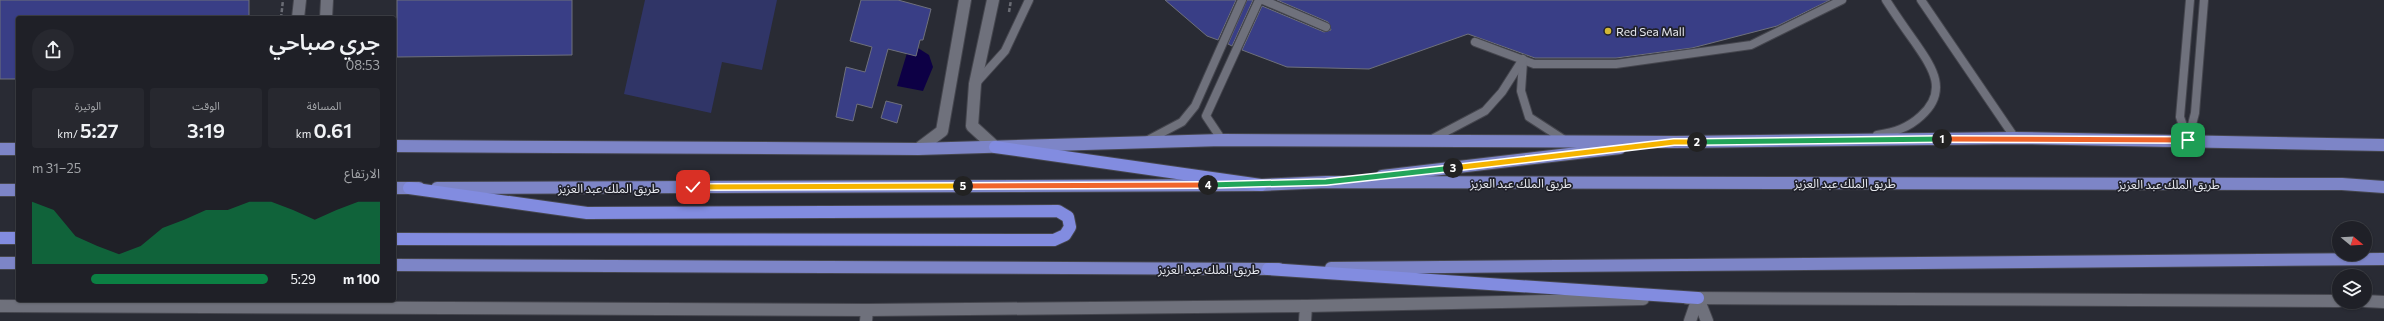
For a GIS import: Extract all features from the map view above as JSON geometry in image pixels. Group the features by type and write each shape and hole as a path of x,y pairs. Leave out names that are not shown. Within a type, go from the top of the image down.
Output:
{"highway":[{"path":"995,148 1261,185"},
{"path":"396,239 1054,240 1066,235 1070,227 1068,217 1058,211 587,213 409,188"},
{"path":"0,238 16,238"},
{"path":"1268,269 1698,298"}],"main road":[{"path":"298,16 300,0"},
{"path":"326,16 327,0"},
{"path":"918,149 942,131 965,0"},
{"path":"993,0 975,84 972,126 995,148"},
{"path":"396,146 918,149 995,148 1146,141 1222,140 1674,142 2015,138 2188,140 2384,145"},
{"path":"1326,182 1674,142"},
{"path":"0,149 16,149"},
{"name":"طريق الملك عبد العزيز","path":"396,188 1261,185 1326,182 2342,184 2384,187"},
{"path":"0,190 16,190"},
{"name":"طريق الملك عبد العزيز","path":"396,265 1268,269 2384,259"},
{"path":"0,263 16,263"},
{"path":"1690,321 1698,298"},
{"path":"1698,298 1707,321"},
{"path":"0,306 867,316 1698,298 2332,301"},
{"path":"2372,301 2384,302"},
{"path":"1305,321 1306,306"}],"lane":[{"path":"975,84 1005,51 1029,0"},
{"path":"1146,141 1182,122 1195,106 1242,0"},
{"path":"1222,140 1206,116 1259,0"},
{"path":"1263,0 1326,27"},
{"path":"1475,42 1534,64 1616,64 1751,45 1842,0"},
{"path":"1831,140 1897,132 1914,123 1931,107 1937,88 1934,70 1886,0"},
{"path":"1921,0 2015,138"},
{"path":"2188,140 2180,117 2190,0"},
{"path":"2188,140 2194,113 2204,0"},
{"path":"1428,141 1485,111 1502,92 1523,59"},
{"path":"1523,59 1521,91 1529,117 1566,142"}],"path":[{"path":"281,16 283,0"}],"shaded area":[{"path":"645,0 777,0 762,70 722,62 711,113 624,94"},
{"path":"918,48 929,55 933,67 923,91 897,86 907,53 916,56"}],"building":[{"path":"0,0 249,0 249,16 16,16 16,79 0,79"},
{"path":"397,0 572,0 572,55 397,57"},
{"path":"861,0 898,0 931,9 923,40 920,40 916,56 888,49 872,108 857,104 853,121 836,117 846,67 865,72 872,47 850,41"},
{"path":"1165,0 1236,0 1218,40 1207,36"},
{"path":"1247,0 1253,0 1232,46 1228,44"},
{"name":"Red Sea Mall","path":"1277,0 1830,0 1777,26 1692,48 1616,58 1535,58 1468,34 1369,69 1287,67 1242,50 1262,6 1324,32 1331,30 1328,22"},
{"path":"886,101 902,105 897,123 881,118"}],"place":[{"name":"Red Sea Mall","path":"1608,31"}],"route":[{"path":"693,187 1261,185 1326,182 1674,142 2015,138 2188,140"}]}
